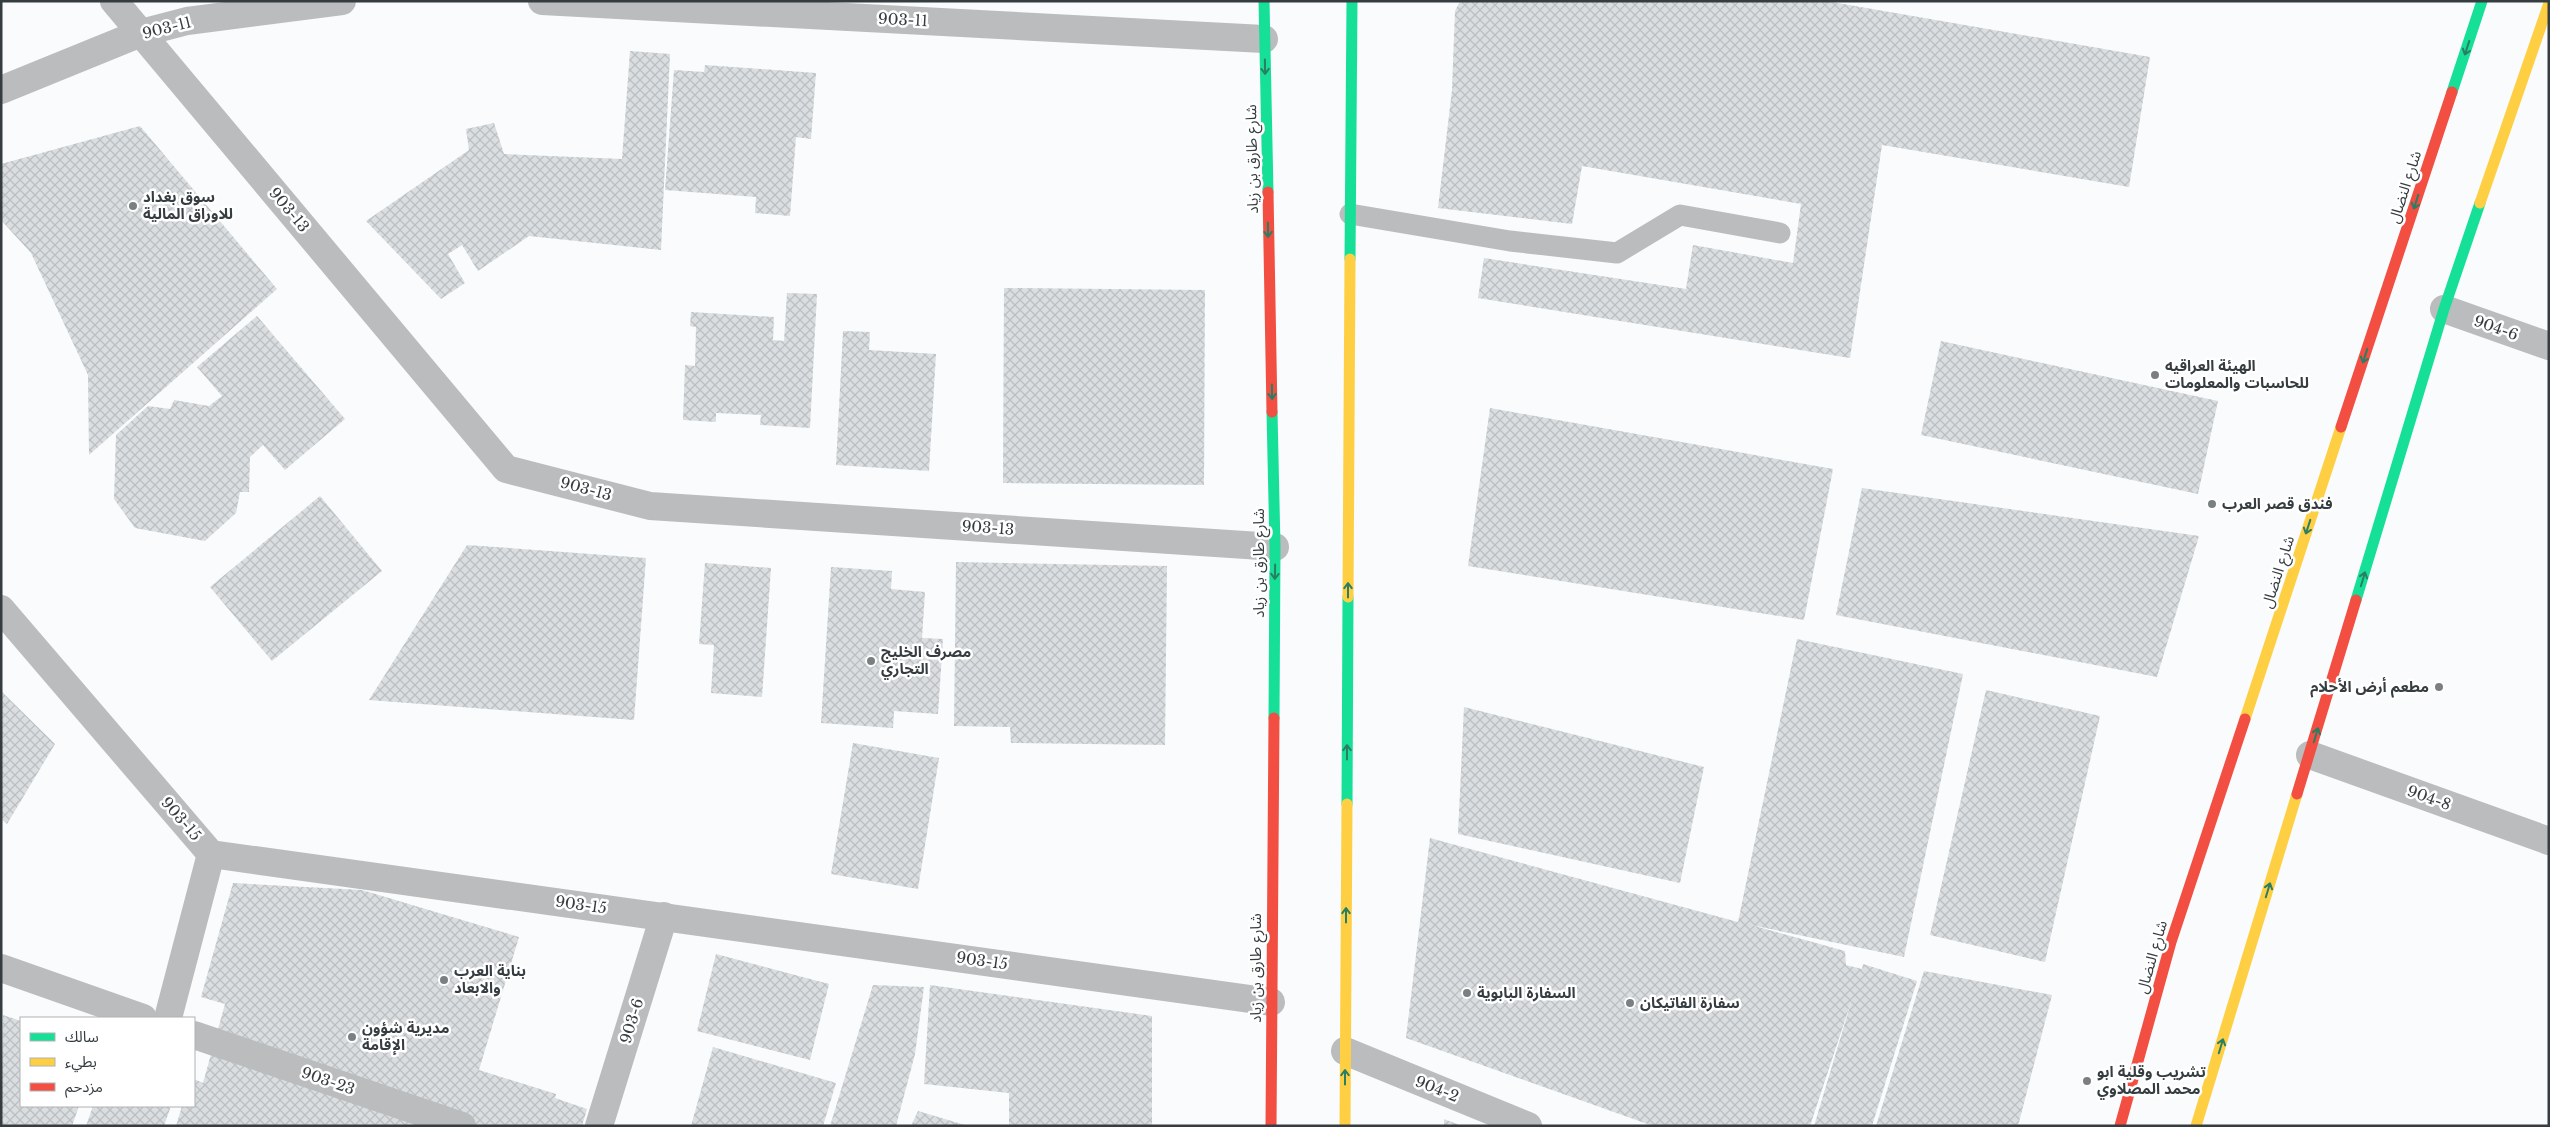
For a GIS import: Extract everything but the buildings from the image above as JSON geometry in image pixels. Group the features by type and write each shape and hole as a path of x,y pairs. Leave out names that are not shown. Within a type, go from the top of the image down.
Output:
{"main road":[{"name":"شارع طارق بن زياد","path":"1264,1 1275,547 1271,1126"},
{"path":"1345,1126 1352,1"},
{"name":"شارع النضال","path":"2120,1126 2171,942 2482,1"},
{"path":"2196,1126 2444,309 2549,2"}],"street":[{"name":"903-13","path":"114,1 506,468 650,506 1275,547"},
{"name":"903-11","path":"1,90 140,33 188,11 342,1"},
{"name":"903-11","path":"542,1 1264,39"},
{"name":"904-6","path":"2444,309 2549,346"},
{"name":"903-15","path":"1,609 211,854 1271,1002"},
{"name":"904-8","path":"2310,755 2549,841"},
{"path":"168,1017 211,854"},
{"name":"903-6","path":"599,1126 664,916"},
{"path":"1,968 140,1017"},
{"name":"903-23","path":"195,1035 462,1126"},
{"name":"904-2","path":"1345,1051 1528,1126"}],"lane":[{"path":"1350,214 1510,241 1617,253 1680,215 1780,233"}],"traffic: fast":[{"path":"1264,1 1268,192"},
{"path":"1350,259 1352,1"},
{"path":"2452,92 2482,1"},
{"path":"2356,600 2444,309 2480,203"},
{"path":"1272,412 1275,547 1274,718"},
{"path":"1347,804 1348,597"}],"traffic: slow":[{"path":"2480,203 2549,3"},
{"path":"1348,597 1350,259"},
{"path":"2245,719 2341,427"},
{"path":"2196,1126 2297,794"},
{"path":"1345,1126 1347,804"}],"traffic: jam":[{"path":"2341,427 2452,92"},
{"path":"1268,192 1272,412"},
{"path":"2297,794 2356,600"},
{"path":"1271,1126 1274,718"},
{"path":"2120,1126 2171,942 2245,719"}],"place":[{"name":"سوق بغداد للاوراق المالية","path":"133,206"},
{"name":"الهيئة العراقيه للحاسبات والمعلومات","path":"2155,375"},
{"name":"فندق قصر العرب","path":"2212,504"},
{"name":"مصرف الخليج التجاري","path":"871,661"},
{"name":"مطعم أرض الأحلام","path":"2439,687"},
{"name":"بناية العرب والابعاد","path":"444,980"},
{"name":"السفارة البابوية","path":"1467,993"},
{"name":"سفارة الفاتيكان","path":"1630,1003"},
{"name":"مديرية شؤون الإقامة","path":"352,1037"},
{"name":"تشريب وقلية ابو محمد المصلاوي","path":"2087,1081"}]}
